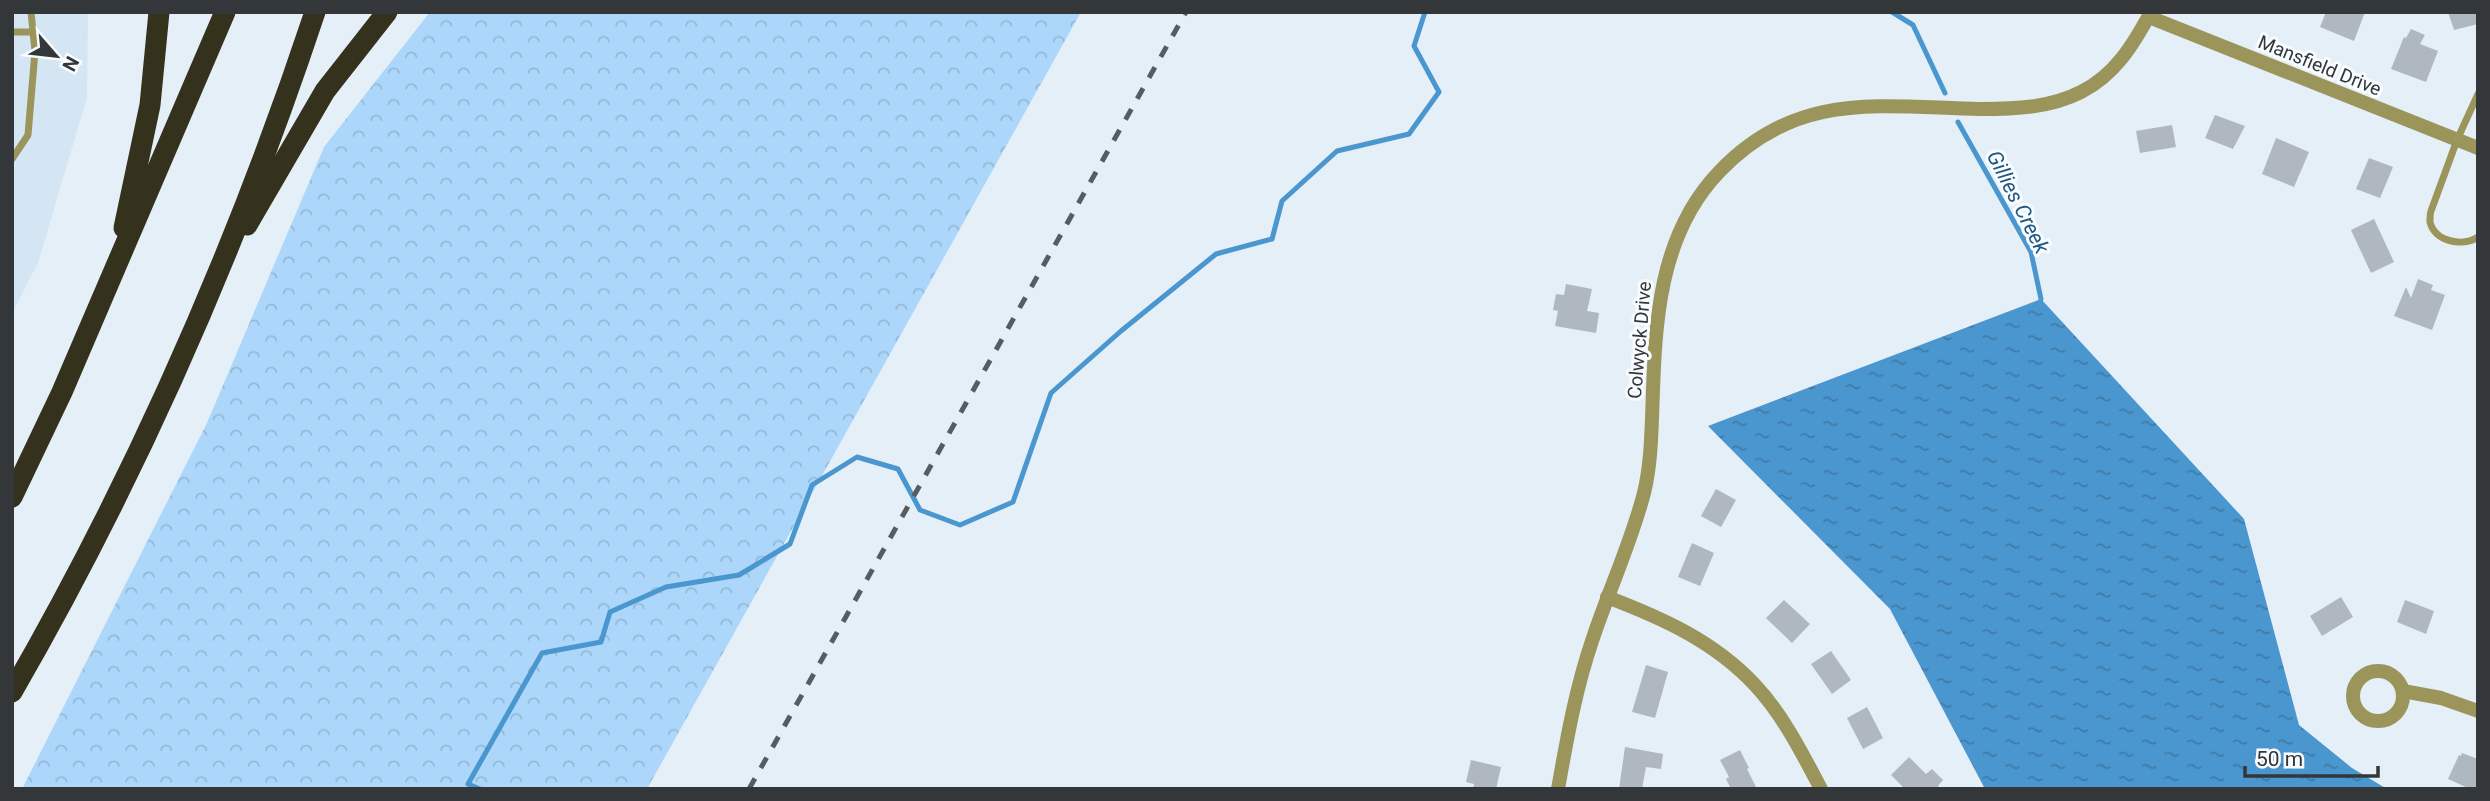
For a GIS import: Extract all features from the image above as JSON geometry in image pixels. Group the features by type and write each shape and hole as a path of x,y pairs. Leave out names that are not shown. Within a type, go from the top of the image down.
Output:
{"highway":[{"path":"116,268 150,105 159,12"},
{"path":"12,497 62,392 225,12"},
{"path":"12,692 107,513 216,278 315,12"},
{"path":"216,278 325,91 387,12"}],"street":[{"name":"Mansfield Drive","path":"2150,15 2478,148"},
{"name":"Colwyck Drive","path":"1558,789 1581,677 1639,513 1647,477 1651,453 1657,320 1662,282 1682,224 1699,196 1718,172 1766,133 1798,118 1836,108 1904,105 2013,109 2055,103 2081,92 2103,78 2132,49 2150,15"},
{"path":"1608,597 1684,630 1714,649 1740,671 1774,709 1821,789"},
{"path":"2403,691 2441,698 2478,711"}],"lane":[{"path":"12,159 29,135 35,51 31,12"},
{"path":"12,32 33,32"},
{"path":"2478,94 2457,140 2431,211 2430,222 2438,235 2455,243 2471,241 2478,237"}],"shaded area":[{"path":"12,12 88,12 87,97 38,263 12,313"}],"green space":[{"path":"430,12 1081,12 647,789 22,789 207,423 324,147"}],"water":[{"path":"2041,299 2244,519 2299,725 2352,768 2387,789 1985,789 1890,609 1708,426"}],"building":[{"path":"2326,12 2365,12 2354,41 2320,27"},
{"path":"2448,12 2478,12 2478,24 2454,30"},
{"path":"2411,29 2425,35 2420,44 2438,51 2426,82 2391,69 2404,37 2406,38"},
{"path":"2215,115 2245,126 2233,149 2205,138"},
{"path":"2172,125 2176,147 2140,153 2136,131"},
{"path":"2276,138 2309,152 2294,187 2262,174"},
{"path":"2369,158 2393,167 2380,198 2356,189"},
{"path":"2374,219 2394,262 2371,273 2351,230"},
{"path":"2418,279 2433,285 2431,290 2445,295 2432,330 2394,316 2406,287 2411,298"},
{"path":"1566,284 1592,289 1587,311 1599,313 1596,333 1555,326 1558,311 1553,310 1556,294 1564,295"},
{"path":"1716,489 1736,500 1721,527 1701,516"},
{"path":"1692,543 1714,553 1700,586 1678,577"},
{"path":"2341,597 2353,617 2322,636 2310,616"},
{"path":"1784,600 1810,624 1792,643 1766,618"},
{"path":"2405,600 2434,611 2426,634 2397,622"},
{"path":"1831,651 1851,680 1832,694 1811,664"},
{"path":"1646,665 1668,672 1655,718 1632,712"},
{"path":"1867,707 1883,738 1863,749 1847,718"},
{"path":"1625,747 1663,754 1661,769 1646,767 1642,789 1619,789"},
{"path":"1740,750 1757,789 1731,789 1726,779 1729,777 1720,760"},
{"path":"2462,753 2478,759 2478,789 2470,789 2448,779"},
{"path":"1909,757 1926,774 1932,769 1943,780 1938,786 1940,789 1905,789 1891,775"},
{"path":"1471,760 1501,767 1496,789 1473,789 1474,784 1466,782"}],"waterway":[{"path":"480,789 468,784 542,653 601,642 610,612 666,587 739,575 790,544 812,485 857,457 898,469 920,510 960,525 1013,502 1051,393 1121,331 1216,254 1272,239 1282,201 1337,151 1409,134 1439,92 1414,46 1425,12"},
{"name":"Gillies Creek","path":"1892,12 1913,25 1945,93"},
{"name":"Gillies Creek","path":"1958,122 2031,252 2041,299"}],"railway":[{"path":"749,789 1186,12"}]}
